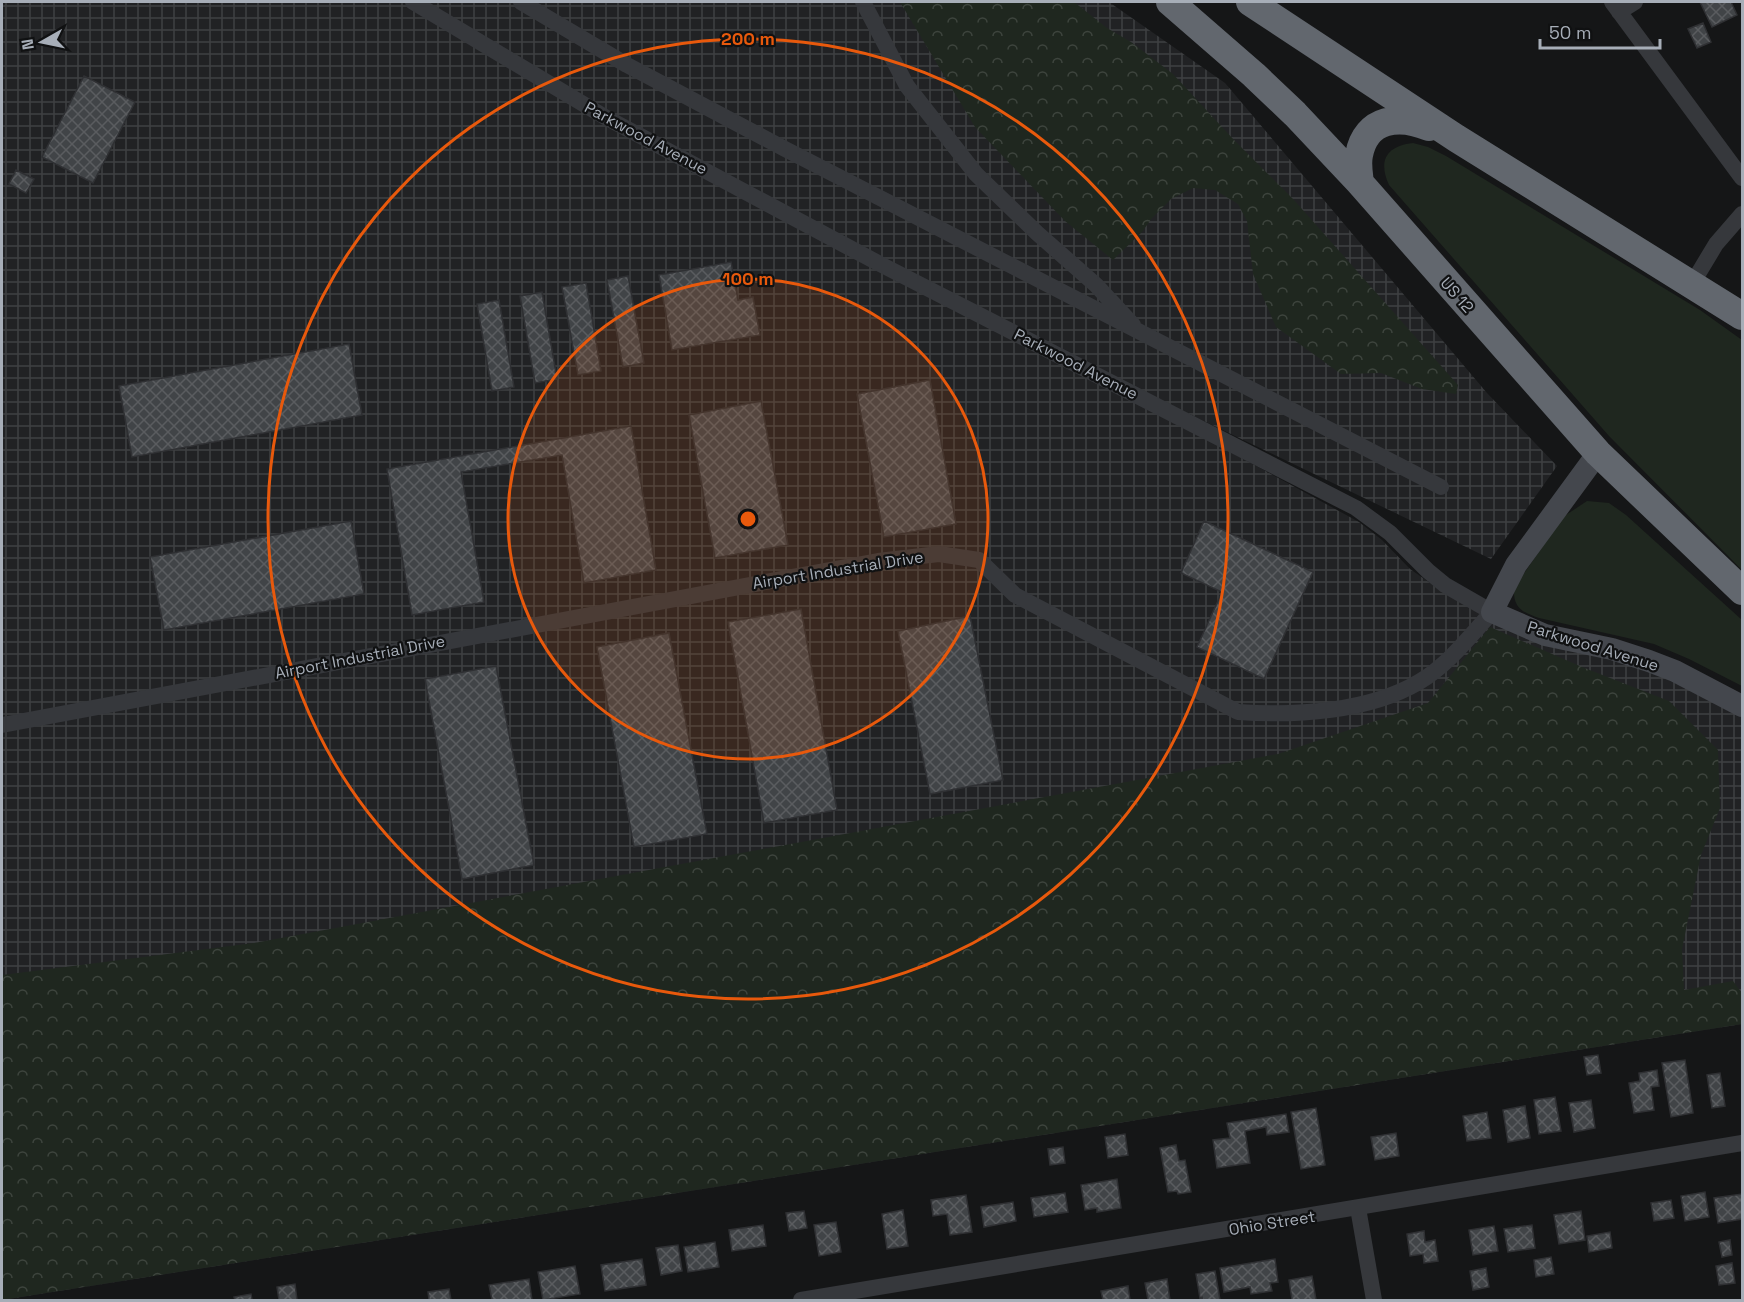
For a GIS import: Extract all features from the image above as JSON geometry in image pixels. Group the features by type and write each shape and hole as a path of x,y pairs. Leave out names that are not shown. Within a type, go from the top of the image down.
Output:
{"highway":[{"name":"US 12","path":"1170,2 1254,75 1360,183 1598,453 1743,591"},
{"path":"1250,2 1456,138 1743,316"},
{"path":"1360,183 1358,158 1361,145 1376,126 1398,120 1414,121 1456,138"}],"street":[{"name":"Parkwood Avenue","path":"413,2 605,117 880,264 1356,508 1390,533 1445,585 1492,612 1545,635 1612,649 1676,671 1743,706"},
{"path":"521,2 627,66 1441,487"},
{"path":"863,2 907,86 976,174 1036,233 1096,285 1140,333"},
{"path":"1635,2 1616,7 1743,178"},
{"path":"1692,284 1716,244 1743,214"},
{"name":"Airport Industrial Drive","path":"2,724 878,561 939,554 979,560 1015,595 1238,712 1304,713 1380,699 1419,682 1453,655 1492,612 1516,565 1598,453"},
{"name":"Ohio Street","path":"801,1300 1743,1143"},
{"path":"1358,1208 1374,1300"}],"shaded area":[{"path":"2,2 1109,2 1225,83 1487,393 1557,466 1491,559 948,298 1359,522 1382,540 1410,569 1446,594 1619,661 1651,670 1742,715 1742,1024 2,1300"}],"green space":[{"path":"900,2 1074,2 1107,28 1131,42 1173,74 1294,200 1458,385 1456,394 1422,389 1381,373 1341,374 1276,327 1253,274 1247,221 1238,204 1215,190 1193,188 1171,199 1113,260 1065,221 975,127"},
{"path":"1413,143 1446,156 1700,310 1742,340 1742,570 1609,436 1389,185 1384,169 1387,156 1396,147"},
{"path":"1587,501 1609,503 1626,515 1742,620 1742,686 1654,644 1539,618 1528,614 1517,605 1514,588 1563,517"},
{"path":"1490,627 1582,667 1669,701 1718,750 1720,808 1701,855 1682,949 1684,990 1733,981 1742,993 1742,1024 2,1300 2,975 254,943 1278,754 1428,703"}],"building":[{"path":"1700,2 1731,2 1737,15 1712,27"},
{"path":"1703,23 1711,42 1697,48 1688,29"},
{"path":"84,76 135,102 93,183 42,157"},
{"path":"16,170 34,179 26,193 9,184"},
{"path":"731,262 738,300 753,297 760,335 672,350 659,275"},
{"path":"628,276 644,363 623,367 607,280"},
{"path":"586,283 601,371 578,375 562,287"},
{"path":"542,292 557,379 535,383 520,296"},
{"path":"499,300 514,387 492,391 477,304"},
{"path":"349,344 362,415 132,457 119,386"},
{"path":"930,380 956,524 884,537 857,394"},
{"path":"761,401 788,545 715,558 689,415"},
{"path":"631,426 656,570 584,583 562,455 461,472 484,602 412,615 387,469"},
{"path":"351,521 364,594 164,630 150,557"},
{"path":"1204,521 1313,572 1264,679 1197,647 1222,592 1181,573"},
{"path":"801,609 837,810 764,823 728,622"},
{"path":"970,616 1003,780 930,794 898,631"},
{"path":"669,633 707,834 634,847 597,647"},
{"path":"496,666 534,865 462,879 425,679"},
{"path":"1598,1055 1601,1073 1587,1075 1584,1057"},
{"path":"1685,1060 1693,1113 1671,1117 1662,1063"},
{"path":"1657,1070 1659,1086 1651,1087 1654,1110 1634,1113 1629,1083 1640,1081 1639,1073"},
{"path":"1720,1073 1725,1106 1712,1108 1707,1075"},
{"path":"1555,1097 1561,1131 1539,1134 1534,1100"},
{"path":"1591,1100 1595,1128 1574,1132 1569,1103"},
{"path":"1525,1106 1530,1138 1508,1142 1503,1110"},
{"path":"1316,1108 1325,1165 1301,1169 1291,1112"},
{"path":"1487,1112 1491,1138 1467,1141 1463,1116"},
{"path":"1286,1114 1289,1132 1267,1135 1266,1127 1245,1131 1250,1163 1217,1168 1213,1140 1230,1138 1227,1123"},
{"path":"1396,1133 1399,1156 1375,1160 1371,1137"},
{"path":"1125,1134 1128,1155 1108,1158 1105,1137"},
{"path":"1176,1145 1179,1161 1185,1160 1191,1192 1178,1194 1177,1191 1168,1192 1160,1148"},
{"path":"1063,1147 1065,1163 1050,1165 1048,1149"},
{"path":"1117,1179 1121,1208 1097,1212 1097,1208 1085,1210 1081,1185"},
{"path":"1705,1192 1709,1217 1685,1221 1681,1196"},
{"path":"1065,1193 1068,1212 1034,1217 1031,1198"},
{"path":"1742,1194 1742,1219 1718,1223 1714,1198"},
{"path":"966,1195 972,1232 950,1235 947,1214 933,1216 931,1200"},
{"path":"1671,1200 1674,1218 1654,1221 1651,1203"},
{"path":"1013,1202 1016,1221 984,1227 981,1207"},
{"path":"903,1210 908,1246 887,1249 882,1214"},
{"path":"804,1211 807,1228 789,1231 786,1213"},
{"path":"1581,1211 1585,1240 1559,1244 1554,1215"},
{"path":"836,1222 841,1252 819,1256 814,1225"},
{"path":"763,1225 766,1246 732,1251 729,1230"},
{"path":"1532,1225 1535,1248 1508,1252 1504,1229"},
{"path":"1494,1226 1498,1251 1473,1255 1469,1230"},
{"path":"1424,1231 1425,1242 1435,1240 1438,1261 1424,1263 1423,1254 1410,1256 1407,1234"},
{"path":"1610,1232 1612,1248 1589,1252 1587,1236"},
{"path":"1730,1240 1732,1255 1722,1257 1719,1242"},
{"path":"715,1242 719,1267 688,1272 684,1247"},
{"path":"678,1245 682,1271 661,1275 656,1248"},
{"path":"1551,1257 1554,1274 1536,1277 1534,1260"},
{"path":"642,1259 646,1285 605,1291 601,1265"},
{"path":"1275,1259 1278,1282 1270,1283 1272,1291 1251,1294 1250,1287 1224,1292 1220,1268"},
{"path":"1732,1263 1735,1283 1719,1285 1716,1266"},
{"path":"575,1266 580,1294 543,1300 538,1272"},
{"path":"1486,1268 1489,1287 1473,1290 1470,1271"},
{"path":"1215,1271 1220,1300 1203,1300 1202,1297 1200,1298 1196,1274"},
{"path":"1312,1276 1316,1300 1292,1300 1289,1280"},
{"path":"529,1279 532,1300 492,1300 489,1285"},
{"path":"1167,1279 1170,1300 1148,1300 1145,1283"},
{"path":"295,1284 297,1300 279,1300 277,1287"},
{"path":"1128,1286 1130,1300 1103,1300 1101,1291"},
{"path":"449,1289 451,1300 429,1300 428,1292"},
{"path":"251,1294 252,1300 235,1300 234,1297"}]}
